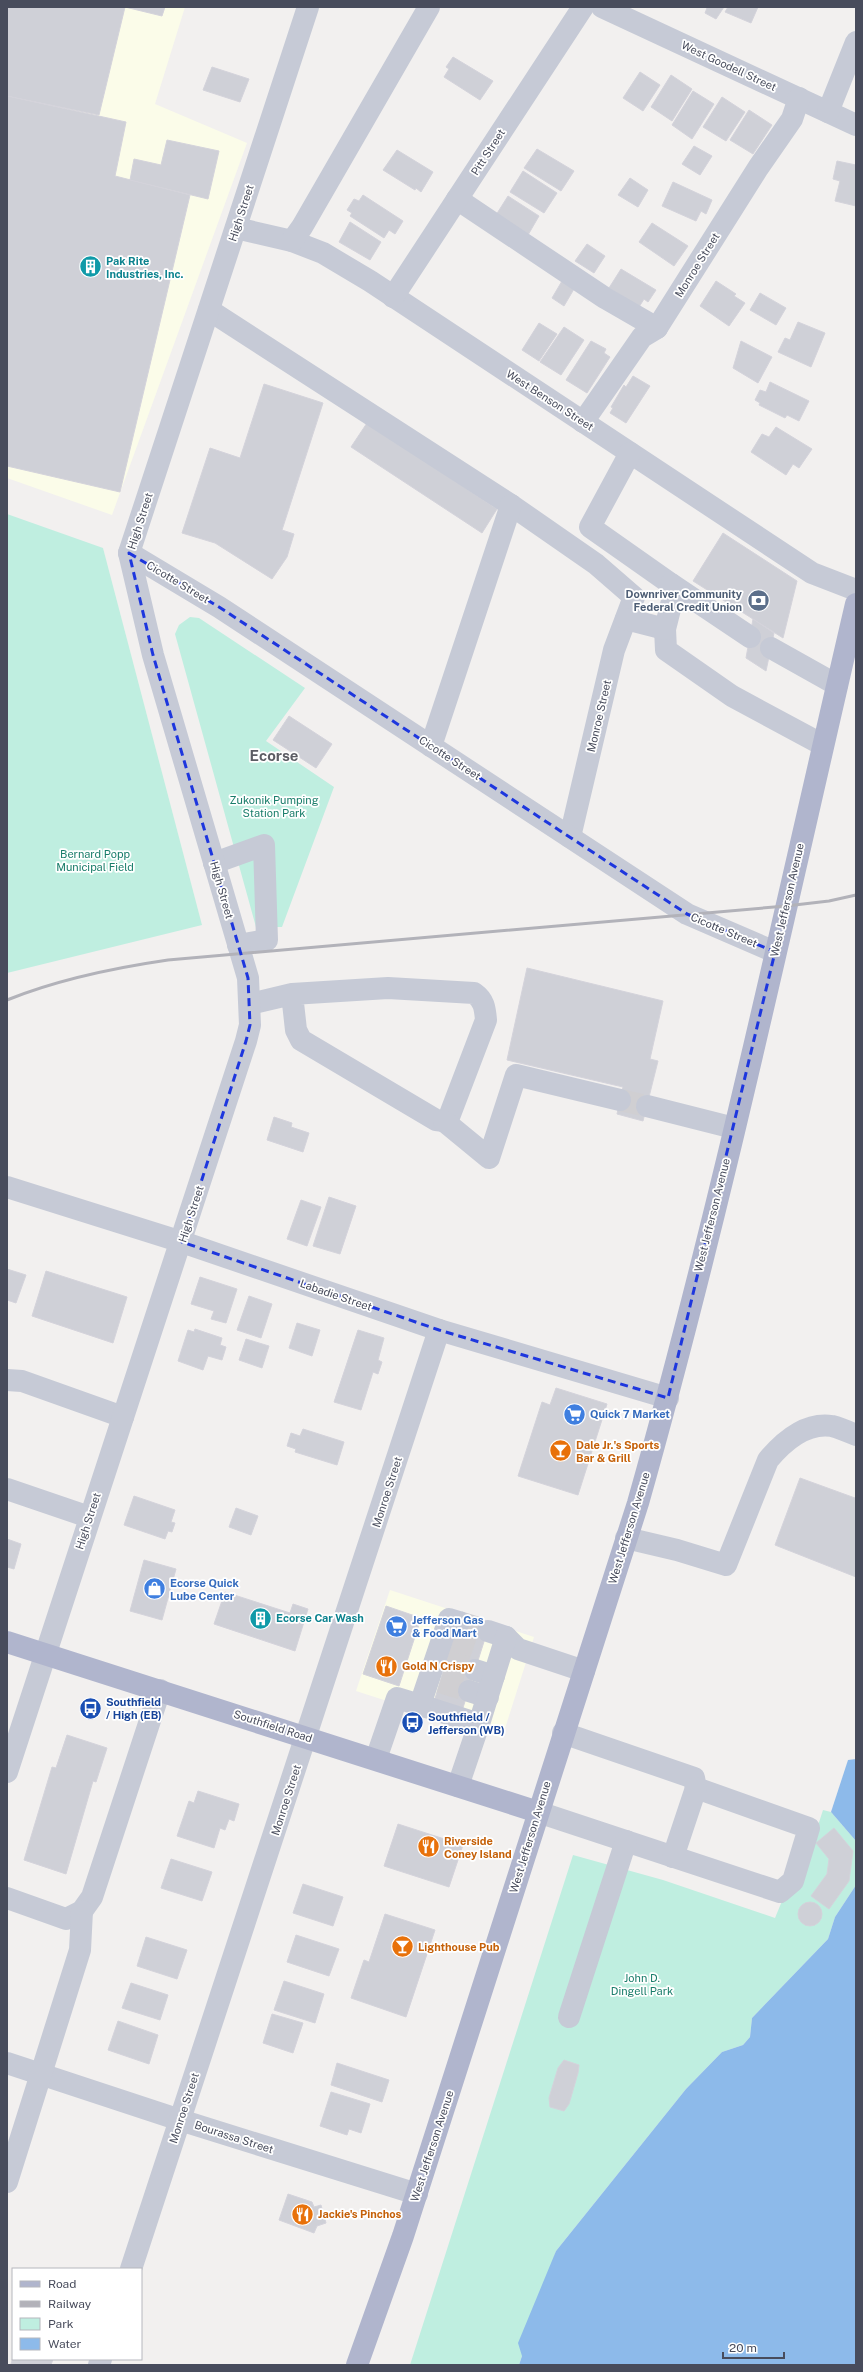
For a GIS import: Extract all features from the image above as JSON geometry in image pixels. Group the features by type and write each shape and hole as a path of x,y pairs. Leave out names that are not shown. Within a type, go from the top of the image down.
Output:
{"main road":[{"name":"West Jefferson Avenue","path":"357,2365 417,2194 626,1538 668,1398 734,1128 856,604"},
{"name":"Southfield Road","path":"7,1642 538,1812"}],"street":[{"name":"High Street","path":"7,1772 89,1517 182,1242 250,1025 248,978 153,655 130,553 308,7"},
{"path":"292,241 302,227 429,7"},
{"name":"Pitt Street","path":"393,297 582,7"},
{"name":"West Goodell Street","path":"602,7 856,125"},
{"path":"828,112 856,42"},
{"name":"Monroe Street","path":"583,422 642,337 657,328 758,168 792,119 799,98"},
{"path":"457,199 605,298 657,328"},
{"name":"West Benson Street","path":"236,228 292,241 323,253 393,297 812,573 856,590"},
{"path":"209,310 511,505 431,746"},
{"path":"630,453 590,527 750,637"},
{"name":"Monroe Street","path":"511,505 596,564 634,597 614,650 570,837"},
{"name":"Cicotte Street","path":"130,553 219,607 688,914 775,952"},
{"path":"671,584 673,597 665,630 666,650 732,696 823,745"},
{"path":"626,619 665,630"},
{"path":"771,648 837,685"},
{"path":"214,863 264,845 267,940 238,945"},
{"path":"250,1004 292,994 404,988 474,993 480,998 485,1007 486,1020 449,1117 444,1121"},
{"path":"292,994 296,1030 301,1040 436,1120 444,1121 489,1158 516,1074 620,1100"},
{"path":"647,1106 734,1128"},
{"name":"Labadie Street","path":"7,1186 182,1242 439,1330 668,1398"},
{"name":"Monroe Street","path":"131,2268 439,1330"},
{"path":"7,1380 22,1381 123,1417"},
{"path":"626,1538 677,1550 726,1565 768,1460 780,1446 797,1433 815,1427 832,1426 856,1435"},
{"path":"7,1489 89,1517"},
{"path":"429,1692 451,1633"},
{"path":"458,1786 484,1673 494,1643 518,1649 584,1671"},
{"path":"7,1898 66,1919 82,1911 92,1897 160,1690"},
{"path":"376,1759 397,1698 429,1692 476,1707"},
{"path":"563,1733 694,1778 696,1788 673,1857"},
{"path":"538,1812 780,1892 793,1881 809,1828 696,1788"},
{"path":"569,2017 626,1841"},
{"path":"7,2182 80,1950 82,1911"},
{"name":"Bourassa Street","path":"7,2063 180,2120 417,2194"}],"highlighted area":[{"path":"129,553 219,607 687,914 775,952 668,1398 439,1330 182,1242 250,1025 248,978 153,655"}],"shaded area":[{"name":"Pak Rite Industries, Inc.","path":"7,7 185,7 155,104 247,143 112,515 7,478"},
{"path":"390,1590 534,1637 502,1738 356,1691"}],"green space":[{"name":"Bernard Popp Municipal Field","path":"7,514 103,548 202,925 7,973"},
{"name":"Zukonik Pumping Station Park","path":"190,617 199,618 305,688 266,741 334,787 282,927 256,927 175,634 179,625"},
{"name":"John D. Dingell Park","path":"823,1810 831,1812 856,1841 856,1885 835,1917 828,1939 752,2018 750,2037 743,2045 722,2052 686,2089 556,2251 519,2365 410,2365 573,1855 663,1880 775,1918 782,1901 798,1887"}],"water":[{"path":"856,1759 856,1841 831,1812 848,1760"},
{"path":"856,1885 856,2365 519,2365 522,2356 518,2343 556,2251 686,2089 722,2052 743,2045 750,2037 752,2018 828,1939 835,1917"}],"building":[{"path":"7,7 125,7 99,115 7,96"},
{"path":"125,7 165,7 162,16"},
{"path":"704,7 724,7 716,19 705,13 707,8"},
{"path":"728,7 758,7 751,23 725,12"},
{"path":"453,57 493,81 480,100 444,77 449,69 446,67"},
{"path":"212,67 249,79 240,102 203,90"},
{"path":"640,72 660,85 643,111 623,98"},
{"path":"671,75 692,89 672,121 651,107"},
{"path":"693,91 714,104 692,139 672,125"},
{"name":"Pak Rite Industries, Inc.","path":"7,96 126,122 115,176 190,195 120,492 7,466"},
{"path":"722,97 745,112 726,141 703,127"},
{"path":"749,110 772,125 753,154 730,140"},
{"path":"167,140 219,151 208,199 130,180 134,159 161,165"},
{"path":"694,146 712,156 700,175 682,164"},
{"path":"537,149 574,171 561,191 524,168"},
{"path":"397,150 433,172 421,192 416,188 415,190 383,170"},
{"path":"837,161 856,165 856,206 835,201 840,181 833,179"},
{"path":"523,171 557,193 544,213 510,192"},
{"path":"630,178 648,190 638,207 618,195"},
{"path":"673,182 712,200 706,214 701,211 696,221 662,206"},
{"path":"363,195 403,221 395,234 389,230 384,238 350,216 352,213 347,210 354,199 359,201"},
{"path":"508,196 539,216 528,235 496,215"},
{"path":"350,222 381,242 370,260 339,242"},
{"path":"652,223 688,246 674,266 639,242"},
{"path":"587,244 605,256 594,273 575,261"},
{"path":"621,269 656,290 648,302 644,299 639,307 609,288"},
{"path":"562,281 574,289 564,306 552,298"},
{"path":"716,281 736,294 734,296 745,303 729,326 700,306"},
{"path":"760,293 786,308 776,325 750,310"},
{"path":"798,322 825,333 811,367 778,352 785,338 790,340"},
{"path":"539,323 557,334 539,361 522,350"},
{"path":"564,327 584,340 561,375 540,362"},
{"path":"591,341 606,349 604,353 610,357 587,393 566,380"},
{"path":"741,341 772,357 758,383 733,368"},
{"path":"633,376 650,386 626,423 610,413 613,408 611,407 624,385 626,387"},
{"path":"770,382 809,401 799,421 787,415 785,418 759,405 760,403 755,400 760,390 766,392"},
{"path":"264,384 323,403 282,530 294,534 287,557 272,579 215,543 182,533 210,448 240,458"},
{"path":"367,423 497,509 482,533 351,447"},
{"path":"776,427 812,449 799,468 793,464 786,475 751,452 762,434 769,437"},
{"name":"Downriver Community Federal Credit Union","path":"723,533 797,581 783,638 693,581"},
{"path":"753,619 774,633 766,671 746,658"},
{"path":"289,716 332,744 316,768 273,740"},
{"path":"527,968 663,1001 650,1059 658,1061 643,1121 617,1114 623,1087 507,1060"},
{"path":"274,1117 292,1123 291,1127 309,1133 303,1152 267,1140"},
{"path":"329,1197 356,1206 340,1254 313,1246"},
{"path":"301,1200 321,1207 307,1246 287,1239"},
{"path":"7,1269 26,1275 16,1303 7,1300"},
{"path":"46,1271 127,1297 113,1343 32,1316"},
{"path":"200,1277 237,1289 226,1323 211,1319 214,1311 191,1304"},
{"path":"249,1296 272,1304 261,1338 237,1330"},
{"path":"297,1323 320,1330 312,1356 289,1348"},
{"path":"195,1329 222,1338 220,1345 226,1347 222,1360 208,1356 203,1370 178,1361 188,1330 194,1332"},
{"path":"358,1330 384,1338 378,1360 382,1362 378,1374 373,1372 361,1410 334,1402"},
{"path":"246,1339 269,1346 262,1368 239,1360"},
{"path":"556,1388 607,1404 578,1495 518,1476 542,1402 550,1405"},
{"path":"303,1429 344,1442 337,1465 295,1452 296,1449 287,1446 291,1433 300,1436"},
{"path":"800,1478 855,1498 856,1496 856,1577 775,1545"},
{"path":"134,1496 175,1510 171,1522 175,1523 172,1532 168,1531 165,1539 124,1525"},
{"path":"236,1508 258,1516 251,1535 229,1527"},
{"path":"7,1539 21,1544 14,1569 7,1567"},
{"name":"Ecorse Quick Lube Center","path":"144,1560 176,1569 162,1620 130,1611"},
{"name":"Ecorse Car Wash","path":"225,1592 290,1613 293,1604 308,1609 295,1651 214,1624"},
{"path":"386,1606 421,1618 399,1686 363,1674"},
{"path":"459,1620 488,1629 461,1714 433,1705"},
{"path":"67,1735 107,1748 96,1782 93,1781 66,1874 24,1860 52,1767 56,1768"},
{"path":"198,1791 239,1804 234,1821 229,1819 225,1830 220,1828 214,1848 177,1836 189,1801 194,1803"},
{"path":"398,1824 463,1845 449,1887 384,1866"},
{"path":"834,1828 853,1851 849,1881 829,1909 811,1896 827,1874 829,1859 816,1843"},
{"path":"171,1859 212,1872 202,1901 161,1888"},
{"path":"303,1884 343,1897 333,1926 293,1913"},
{"path":"810,1902 819,1905 822,1914 819,1923 810,1926 801,1923 798,1914 801,1905"},
{"path":"385,1914 435,1930 406,2017 351,1998 364,1960 369,1962"},
{"path":"296,1935 339,1949 329,1976 287,1962"},
{"path":"146,1937 187,1950 177,1979 137,1966"},
{"path":"284,1981 324,1994 315,2023 274,2010"},
{"path":"131,1983 168,1995 160,2020 122,2008"},
{"path":"272,2014 303,2023 293,2053 263,2043"},
{"path":"118,2021 158,2035 149,2064 108,2050"},
{"path":"564,2060 579,2065 569,2104 564,2111 550,2107 549,2098 558,2068"},
{"path":"337,2063 389,2080 382,2102 331,2085"},
{"path":"331,2092 370,2104 361,2133 349,2129 347,2135 320,2126"},
{"name":"Jackie's Pinchos","path":"288,2194 312,2202 314,2207 321,2205 326,2223 317,2226 314,2233 279,2220"},
{"path":"12,2360 53,2360 51,2365 11,2364"}],"tunnel":[{"path":"620,1100 647,1106"},
{"path":"459,1622 488,1631"},
{"path":"453,1640 482,1650"},
{"path":"446,1661 475,1670"},
{"path":"440,1682 469,1691"}],"railway":[{"path":"7,1000 46,986 86,975 168,960 786,906 829,901 856,895"}],"place":[{"name":"Pak Rite Industries, Inc.","path":"90,267"},
{"name":"Downriver Community Federal Credit Union","path":"758,600"},
{"name":"Quick 7 Market","path":"574,1414"},
{"name":"Dale Jr.'s Sports Bar & Grill","path":"560,1451"},
{"name":"Ecorse Quick Lube Center","path":"154,1589"},
{"name":"Ecorse Car Wash","path":"260,1618"},
{"name":"Jefferson Gas & Food Mart","path":"397,1626"},
{"name":"Gold N Crispy","path":"387,1666"},
{"name":"Southfield / High (EB)","path":"91,1708"},
{"name":"Southfield / Jefferson (WB)","path":"413,1723"},
{"name":"Riverside Coney Island","path":"428,1847"},
{"name":"Lighthouse Pub","path":"403,1947"},
{"name":"Jackie's Pinchos","path":"302,2214"}],"district":[{"name":"Ecorse","path":"274,755"}]}
